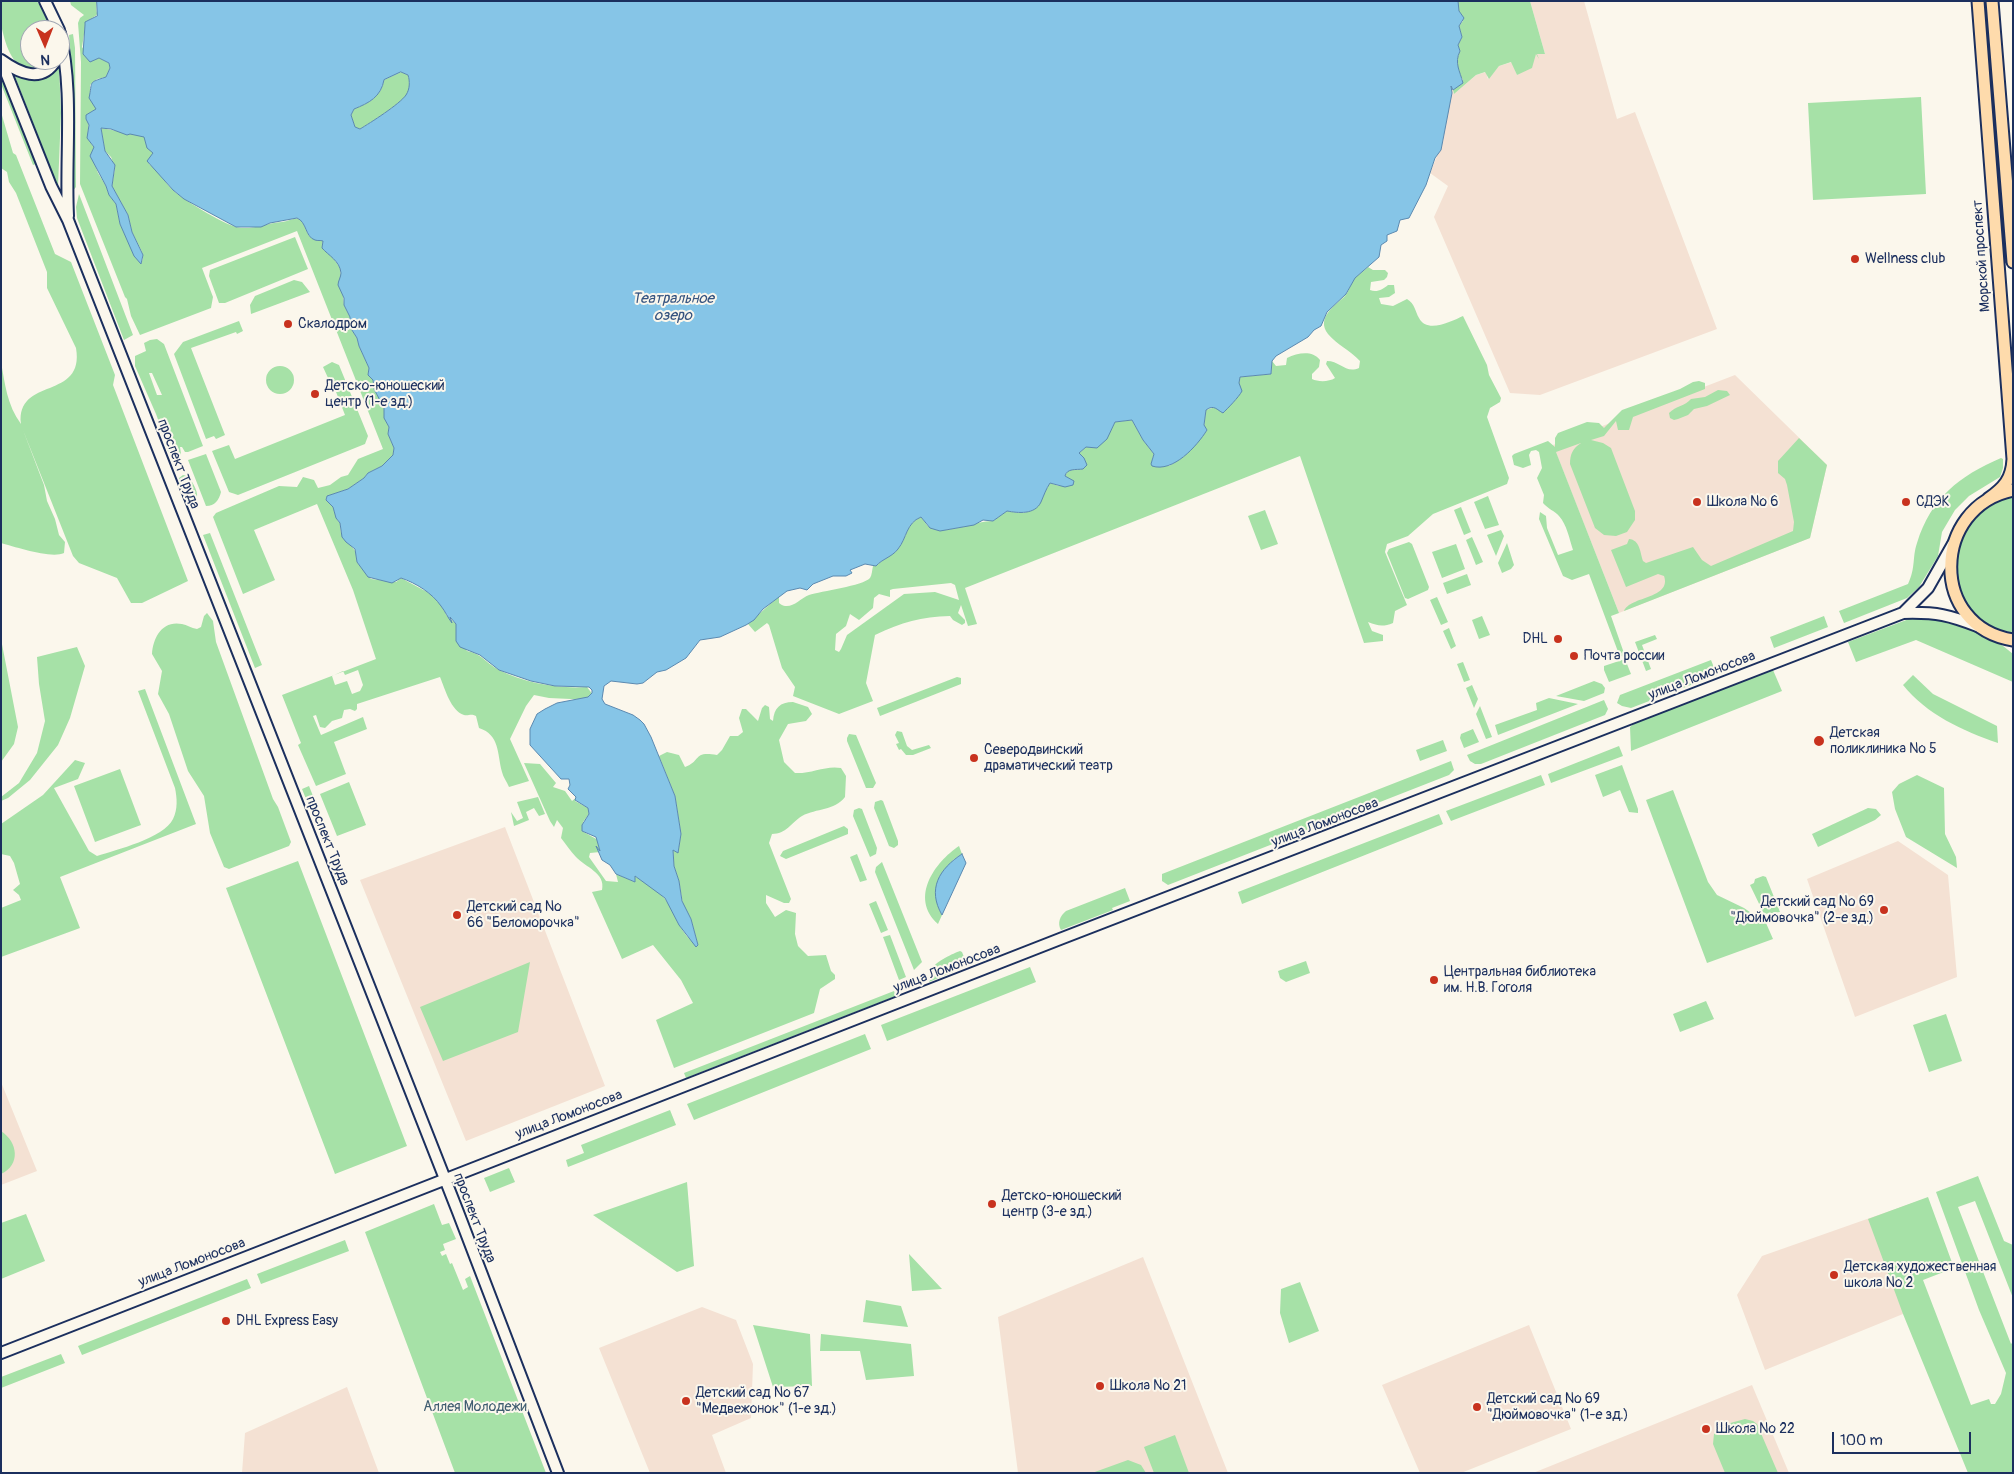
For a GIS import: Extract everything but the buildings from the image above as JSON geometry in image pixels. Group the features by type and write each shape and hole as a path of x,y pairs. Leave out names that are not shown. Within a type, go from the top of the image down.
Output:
{"main road":[{"name":"проспект Труда","path":"45,1 52,20"},
{"name":"Морской проспект","path":"1953,544 1966,519 1977,507 2006,485 2013,460 2010,398 1978,1"},
{"path":"1992,1 2013,262"},
{"path":"1983,58 1996,57"},
{"name":"проспект Труда","path":"1,60 38,154 68,220 558,1473"},
{"path":"1,60 16,70 31,74 46,72 48,70"},
{"name":"проспект Труда","path":"65,70 67,85 66,180 68,220"},
{"path":"1988,499 2013,490"},
{"path":"1903,613 1928,588 1953,544"},
{"path":"1953,544 1950,571 1955,592 1966,612 1983,628"},
{"path":"1903,613 1932,612 1946,614 2013,640"},
{"name":"улица Ломоносова","path":"1,1353 444,1179 1903,613"},
{"path":"1997,635 2013,648"}],"shaded area":[{"path":"1530,1 1584,1 1617,119 1635,112 1717,329 1540,395 1510,393 1434,217 1448,186 1430,173 1443,141 1452,93 1451,83 1454,94 1476,75 1486,72 1488,79 1499,66 1512,62 1517,75 1536,54 1545,54"},
{"name":"Школа № 6","path":"1735,375 1827,465 1810,538 1619,613 1553,445"},
{"path":"505,827 605,1086 466,1141 360,880"},
{"name":"Детский сад № 69 \"Дюймовочка\" (2-е зд.)","path":"1898,841 1948,875 1957,977 1855,1017 1807,879"},
{"path":"1,1082 37,1171 1,1185"},
{"name":"Детская художественная школа № 2","path":"1921,1200 1935,1238 1903,1314 1765,1370 1737,1295 1762,1256"},
{"name":"Школа № 21","path":"1143,1257 1228,1473 1018,1473 998,1317"},
{"name":"Детский сад № 67 \"Медвежонок\" (1-е зд.)","path":"702,1307 736,1320 753,1364 751,1418 712,1435 726,1473 650,1473 599,1348"},
{"name":"Детский сад № 69 \"Дюймовочка\" (1-е зд.)","path":"1529,1325 1571,1429 1461,1473 1420,1473 1382,1385"},
{"name":"Школа № 22","path":"1752,1385 1789,1473 1533,1473"},
{"path":"347,1387 379,1473 242,1473 245,1433"}],"green space":[{"path":"1,1 37,1 48,20 20,20 20,66 8,49 1,26"},
{"path":"70,1 97,1 97,14 86,22 82,47 92,60 99,58 109,63 110,68 106,77 97,79 90,85 90,94 97,109 91,112 88,135 94,147 94,162 98,173 109,195 116,204 120,224 141,264 142,252 132,232 128,215 112,186 115,168 111,157 105,151 101,128 144,136 153,153 149,164 171,189 217,219 235,227 246,228 301,219 309,236 323,241 322,248 330,253 340,268 344,305 350,317 352,330 369,368 368,375 373,380 374,389 384,408 384,417 389,427 388,434 394,448 393,455 382,466 368,473 348,489 326,497 340,523 341,533 356,552 357,562 371,579 396,582 401,578 429,593 441,605 447,616 456,624 456,634 467,651 480,656 495,668 509,675 542,684 587,687 593,695 592,700 549,698 534,695 526,706 510,739 529,781 509,787 491,735 479,728 476,716 464,715 455,709 440,677 357,704 355,711 350,709 344,710 342,718 332,721 325,728 320,727 316,715 313,716 321,735 363,717 367,729 334,742 346,774 316,786 298,745 301,743 282,695 334,675 332,676 335,685 347,681 352,694 360,691 363,685 358,670 345,675 343,672 376,659 353,590 317,504 254,530 275,580 243,594 213,517 216,513 279,486 297,487 303,477 314,480 318,488 330,485 341,477 348,475 358,459 383,449 297,231 202,268 213,297 211,308 140,335 80,184 81,62 78,23 84,15 71,5"},
{"path":"1458,1 1530,1 1545,54 1537,54 1539,59 1536,54 1532,68 1517,75 1511,62 1499,66 1489,79 1485,72 1476,75 1454,94 1453,90 1463,80 1457,66 1460,51 1458,45 1462,37 1459,26 1463,21"},
{"path":"73,34 75,48 76,187 72,192 73,85 70,35"},
{"path":"53,70 59,70 61,113 58,187 14,74 33,79"},
{"path":"401,72 409,77 407,95 392,108 365,126 360,129 355,127 351,115 354,109 373,99 380,91 384,80"},
{"path":"1,73 36,164 33,165 1,84"},
{"path":"1921,97 1926,194 1813,200 1808,103"},
{"path":"1,112 13,153 16,155 55,254 71,262 115,375 113,385 188,581 142,603 131,603 117,578 79,563 73,556 23,430 44,485 47,501 55,519 59,535 65,542 64,553 42,554 1,543 1,362 10,402 21,424 22,409 29,399 61,383 70,375 76,365 76,348 47,288 47,272 16,193 9,182 7,172 1,168"},
{"path":"79,194 133,335 124,340 77,218 76,207"},
{"path":"295,237 308,269 225,303 219,303 209,276 210,270"},
{"path":"1368,267 1373,270 1385,270 1388,273 1384,280 1371,282 1370,290 1377,291 1388,285 1394,285 1395,293 1389,297 1379,298 1381,304 1393,306 1407,299 1413,305 1423,323 1434,326 1463,316 1501,398 1500,402 1490,408 1487,417 1509,478 1507,484 1433,514 1408,536 1387,544 1385,552 1407,605 1395,611 1393,623 1380,626 1368,622 1372,631 1383,635 1383,641 1364,643 1300,456 965,588 977,624 968,626 961,605 958,613 965,620 965,623 962,625 950,616 921,619 875,635 866,683 873,701 839,714 793,696 795,687 782,668 769,625 767,623 755,632 748,624 779,596 779,603 787,606 809,595 866,581 871,577 873,566 876,566 898,549 912,523 921,517 931,528 946,530 993,521 1007,511 1031,511 1036,508 1050,483 1059,486 1068,478 1065,476 1068,470 1083,469 1078,454 1086,447 1097,445 1105,440 1115,422 1132,420 1143,440 1154,454 1152,460 1169,466 1183,457 1207,430 1204,426 1206,410 1215,407 1226,409 1236,399 1240,377 1271,374 1272,361 1276,366 1286,365 1287,358 1305,353 1313,355 1320,360 1319,367 1312,374 1312,379 1314,380 1327,381 1335,378 1326,364 1327,361 1350,369 1359,368 1360,361 1328,334 1324,323 1331,308 1346,295 1353,280","holes":["951,583 955,585 959,600 935,592 904,594 847,635 839,652 835,650 836,634 846,626 850,614 859,620 873,608 874,598 879,594 890,597 890,590 893,589"]},
{"path":"294,280 302,282 310,292 251,314 250,305 255,296"},
{"path":"239,321 243,331 191,348 225,435 216,439 214,436 206,439 174,354 183,342"},
{"path":"157,339 164,344 203,446 188,452 185,452 180,447 181,454 178,458 173,457 167,450 167,444 156,414 135,366 135,356 146,351 144,343","holes":["149,373 152,373 162,395 157,395"]},
{"path":"332,362 339,365 368,436 365,444 238,495 229,492 212,451 229,445 235,459 345,415 331,379 329,380 323,367"},
{"path":"280,366 290,370 294,380 290,390 280,394 270,390 266,380 270,370"},
{"path":"1699,381 1705,383 1705,389 1633,417 1629,430 1618,430 1616,421 1604,436 1591,440 1603,443 1611,448 1635,511 1635,520 1627,532 1616,536 1604,535 1595,528 1570,464 1572,452 1581,443 1556,452 1619,613 1611,616 1625,656 1620,657 1589,574 1572,580 1563,576 1539,519 1540,512 1546,516 1547,528 1558,555 1573,550 1564,523 1557,514 1543,503 1544,495 1537,478 1542,468 1539,452 1536,450 1531,451 1529,455 1531,465 1523,468 1514,465 1512,456 1548,441 1555,447 1555,438 1558,433 1587,422 1599,423 1604,428 1622,410"},
{"path":"1718,390 1727,391 1730,395 1707,406 1694,409 1688,415 1678,419 1670,418 1669,413 1691,399 1705,397"},
{"path":"1799,438 1827,465 1810,538 1624,611 1634,602 1662,589 1665,583 1664,576 1658,574 1626,587 1611,550 1627,544 1629,539 1637,544 1643,561 1646,563 1693,547 1702,560 1711,566 1793,531 1794,522 1787,485 1785,479 1778,473 1778,461"},
{"path":"206,454 221,492 216,502 206,506 188,460"},
{"path":"2001,458 2003,459 2003,468 2000,477 1969,496 1955,510 1942,532 1938,556 1919,587 1907,598 1844,623 1839,611 1908,584 1912,573 1917,543 1930,513 1948,490 1972,473"},
{"path":"183,475 188,476 197,491 196,501 191,502 182,492 179,478"},
{"path":"1488,496 1499,525 1485,529 1474,502"},
{"path":"2013,497 2013,633 1988,624 1970,608 1960,588 1956,565 1960,543 1971,522 1988,506"},
{"path":"1461,507 1471,532 1464,535 1454,510"},
{"path":"1265,510 1278,544 1261,550 1248,516"},
{"path":"1501,530 1504,536 1496,556 1487,535"},
{"path":"210,533 262,665 255,668 203,535"},
{"path":"1472,537 1483,562 1476,565 1466,540"},
{"path":"1409,542 1412,544 1429,587 1428,590 1408,599 1405,598 1387,553 1389,549"},
{"path":"1507,543 1514,565 1511,569 1502,573 1498,563"},
{"path":"1456,544 1465,569 1442,578 1432,552"},
{"path":"1467,574 1471,585 1447,594 1443,583"},
{"path":"1437,597 1448,622 1441,625 1430,600"},
{"path":"207,613 213,621 216,642 273,799 278,807 291,842 289,846 229,869 224,867 210,833 204,796 188,771 169,714 158,694 162,671 152,654 154,642 160,631 164,628 175,623 197,629 201,627 204,616"},
{"path":"1482,616 1490,635 1479,639 1472,620"},
{"path":"1824,616 1828,627 1774,648 1770,637"},
{"path":"1931,618 1953,622 1975,630 2013,654 2013,682 1916,640 1856,662 1848,642 1909,619"},
{"path":"1449,628 1456,646 1451,649 1443,631"},
{"path":"1655,635 1657,639 1642,645 1651,669 1646,671 1635,642"},
{"path":"1,639 18,727 14,744 1,762"},
{"path":"77,647 85,666 70,718 58,745 30,780 8,798 1,801 1,797 19,783 37,753 45,721 37,657"},
{"path":"1625,659 1631,674 1609,682 1604,666"},
{"path":"1711,660 1717,675 1631,708 1617,703 1620,695"},
{"path":"1463,662 1470,680 1464,682 1457,664"},
{"path":"1773,670 1782,691 1631,751 1630,727 1636,722"},
{"path":"1913,675 1933,694 1997,726 1998,743 1959,727 1923,705 1903,685"},
{"path":"957,677 961,678 961,684 880,716 877,708"},
{"path":"1594,681 1602,684 1605,688 1604,693 1584,701 1556,696"},
{"path":"1472,685 1478,699 1474,708 1466,688"},
{"path":"145,689 196,824 60,877 80,928 1,957 1,908 21,900 19,895 13,890 20,884 14,863 10,856 1,854 1,824 43,795 75,760 85,763 78,779 54,788 89,851 97,856 127,847 150,837 168,826 173,819 177,804 175,788 138,691"},
{"path":"1549,698 1578,704 1498,735 1495,725 1537,710 1536,703"},
{"path":"1604,700 1608,709 1605,715 1481,764 1475,764 1470,761 1467,755"},
{"path":"793,702 808,707 812,714 806,721 788,724 779,740 784,762 795,773 835,767 841,768 846,776 845,797 836,805 808,813 785,830 772,834 769,843 791,899 789,903 784,903 766,895 766,903 775,917 786,910 796,913 795,934 798,946 808,956 826,955 835,979 820,989 814,1013 674,1068 656,1020 693,1003 681,980 653,945 622,959 592,892 602,890 601,879 576,857 561,838 563,828 557,820 554,827 550,821 524,763 540,764 556,783 553,787 565,791 572,801 577,797 575,801 588,808 589,814 583,822 582,831 598,840 600,852 590,853 589,857 606,881 618,882 616,874 635,882 634,876 651,886 665,899 687,936 698,945 691,919 683,905 674,866 673,849 678,852 681,834 675,796 659,756 667,752 679,755 685,767 694,762 700,755 717,755 730,736 738,736 743,732 739,718 742,709 746,709 758,721 762,708 765,705 769,707 770,719 773,721 778,707 785,703"},
{"path":"1480,706 1492,737 1486,739 1476,714"},
{"path":"1473,729 1479,742 1464,748 1460,738 1461,734"},
{"path":"897,731 902,732 907,746 912,750 929,745 931,748 913,755 906,755 901,749 899,750 896,744 899,743 895,735"},
{"path":"849,734 856,735 876,783 873,788 866,788 847,741"},
{"path":"1443,740 1447,751 1420,761 1416,750"},
{"path":"1619,746 1623,756 1551,783 1548,774"},
{"path":"1451,761 1454,770 1449,775 1168,885 1162,881 1162,874"},
{"path":"1622,765 1638,813 1629,812 1620,790 1603,797 1595,775"},
{"path":"120,769 141,825 95,842 74,786"},
{"path":"1541,775 1545,785 1451,821 1446,811"},
{"path":"1917,775 1944,788 1945,834 1956,857 1957,868 1906,837 1895,809 1892,792 1899,784"},
{"path":"349,782 366,825 337,836 320,794"},
{"path":"309,786 326,828 319,831 302,789"},
{"path":"1673,790 1708,882 1717,895 1744,908 1766,923 1773,939 1707,963 1646,800"},
{"path":"538,797 545,814 539,816 534,808 526,812 529,820 514,826 511,812 517,821 523,818 517,802"},
{"path":"881,800 898,841 898,845 894,848 889,846 874,808 875,802"},
{"path":"1868,808 1876,809 1881,815 1875,820 1818,847 1812,834"},
{"path":"862,809 877,848 876,854 870,857 853,816 854,810"},
{"path":"1439,814 1443,824 1242,904 1238,892"},
{"path":"844,826 848,829 848,834 786,859 780,856 783,851"},
{"path":"959,846 962,854 953,860 938,907 942,915 938,924 930,914 926,903 926,892 934,871"},
{"path":"857,854 867,880 860,882 850,857"},
{"path":"298,861 407,1146 335,1174 226,888"},
{"path":"882,862 922,962 914,970 875,872 876,867"},
{"path":"1763,876 1766,877 1780,912 1764,914 1750,885 1754,883 1755,879"},
{"path":"1125,888 1130,901 1112,908 1113,910 1061,930 1060,920 1066,911"},
{"path":"876,901 888,930 881,933 869,904"},
{"path":"890,935 906,977 899,980 883,937"},
{"path":"960,951 966,962 953,972 929,982 933,968 937,963"},
{"path":"1306,961 1310,973 1286,982 1280,978 1278,971"},
{"path":"530,962 518,1032 443,1061 420,1007"},
{"path":"1030,967 1036,982 887,1041 881,1025"},
{"path":"894,991 896,996 686,1078 684,1073"},
{"path":"1706,1001 1714,1019 1680,1032 1673,1014"},
{"path":"1946,1014 1962,1061 1929,1072 1913,1025"},
{"path":"865,1034 871,1049 694,1120 687,1104"},
{"path":"670,1110 676,1125 568,1167 566,1160 584,1153 581,1145"},
{"path":"1,1131 11,1141 15,1153 12,1165 1,1174"},
{"path":"509,1168 515,1182 490,1192 484,1178"},
{"path":"1978,1176 2004,1241 2013,1245 2013,1298 1975,1201 1958,1207 2011,1344 2013,1342 2013,1473 1968,1473 1903,1314 1868,1219 1928,1197 1954,1268 1923,1280 1971,1405 1989,1399 1991,1404 1995,1404 2001,1394 2006,1373 1979,1310 1936,1192"},
{"path":"687,1182 694,1266 677,1272 593,1215"},
{"name":"Аллея Молодежи","path":"434,1204 442,1225 449,1223 456,1239 443,1244 445,1250 440,1252 442,1256 446,1254 450,1264 452,1263 463,1290 468,1287 465,1279 470,1276 546,1473 455,1473 365,1232"},
{"path":"26,1214 45,1261 1,1279 1,1223"},
{"path":"345,1240 349,1251 261,1284 257,1274"},
{"path":"909,1254 942,1289 912,1291"},
{"path":"247,1279 251,1288 82,1355 78,1346"},
{"path":"1300,1282 1319,1331 1289,1343 1280,1313 1281,1289"},
{"path":"866,1300 901,1306 908,1327 863,1322"},
{"path":"753,1325 810,1334 812,1386 773,1387"},
{"path":"821,1334 911,1344 914,1376 866,1380 860,1351 820,1351"},
{"path":"61,1354 65,1363 1,1388 1,1377"},
{"path":"1745,1419 1757,1424 1778,1473 1725,1473 1713,1444 1714,1434 1723,1425"},
{"path":"1175,1435 1189,1473 1154,1473 1144,1447"},
{"path":"1128,1460 1141,1465 1146,1473 1092,1473"}],"water":[{"name":"Театральное озеро","path":"97,1 1458,1 1459,11 1464,18 1459,26 1462,37 1458,45 1460,51 1458,67 1463,83 1453,90 1451,86 1452,93 1441,150 1435,158 1426,185 1409,218 1400,220 1397,231 1387,235 1387,241 1381,245 1379,257 1355,278 1346,294 1327,312 1321,326 1308,337 1276,356 1272,361 1271,374 1240,377 1239,383 1242,391 1223,413 1213,408 1206,410 1204,425 1207,430 1184,457 1168,466 1152,466 1154,454 1143,440 1132,420 1115,422 1107,439 1097,448 1086,447 1079,453 1087,465 1083,469 1072,470 1066,473 1065,476 1074,481 1073,485 1065,487 1050,483 1041,502 1035,509 1021,512 1007,511 993,521 983,520 974,525 940,531 930,528 921,517 912,523 896,552 876,566 865,564 850,570 852,573 846,576 833,576 813,584 807,590 800,588 787,591 763,609 754,620 720,637 700,640 686,658 666,670 657,672 643,683 611,681 604,686 602,699 605,704 633,715 644,724 675,796 681,834 678,853 673,850 674,866 679,881 682,901 691,919 698,945 696,947 679,925 665,898 635,876 635,882 616,874 610,865 602,860 596,846 600,851 596,837 582,831 582,825 589,814 588,808 575,800 576,797 568,789 570,785 569,779 561,779 530,745 530,729 537,714 557,703 588,697 592,690 589,687 555,686 531,681 499,670 480,655 460,647 456,641 456,624 450,617 452,623 433,597 418,586 401,578 392,583 368,577 357,562 355,549 342,537 340,523 336,518 333,507 326,500 327,496 348,489 368,473 382,466 393,455 394,448 388,434 389,427 384,418 384,408 374,389 373,380 368,375 369,368 357,338 350,327 350,317 338,285 341,274 340,269 336,262 322,248 323,241 309,236 303,223 297,218 270,223 261,227 236,227 184,199 173,190 147,161 153,153 147,148 144,137 127,135 111,129 101,128 105,151 115,165 112,186 128,215 132,232 143,255 141,264 134,256 120,224 116,204 109,195 90,156 94,147 87,138 89,125 86,115 96,109 89,98 91,85 96,80 106,77 110,68 109,63 99,58 90,62 83,54 85,22 97,16","holes":["401,72 408,75 409,88 403,99 360,129 355,127 351,115 354,109 373,99 380,91 384,80"]},
{"path":"962,854 966,863 942,915 936,897 938,880 947,866"}],"place":[{"name":"Wellness club","path":"1855,259"},
{"name":"Скалодром","path":"288,324"},
{"name":"Детско-юношеский центр (1-е зд.)","path":"315,394"},
{"name":"Школа № 6","path":"1697,502"},
{"name":"СДЭК","path":"1906,502"},
{"name":"DHL","path":"1558,639"},
{"name":"Почта россии","path":"1574,656"},
{"name":"Детская поликлиника № 5","path":"1819,741"},
{"name":"Северодвинский драматический театр","path":"974,758"},
{"name":"Детский сад № 69 \"Дюймовочка\" (2-е зд.)","path":"1884,910"},
{"name":"Детский сад № 66 \"Беломорочка\"","path":"457,915"},
{"name":"Центральная библиотека им. Н.В. Гоголя","path":"1434,980"},
{"name":"Детско-юношеский центр (3-е зд.)","path":"992,1204"},
{"name":"Детская художественная школа № 2","path":"1834,1275"},
{"name":"DHL Express Easy","path":"226,1321"},
{"name":"Школа № 21","path":"1100,1386"},
{"name":"Детский сад № 67 \"Медвежонок\" (1-е зд.)","path":"686,1401"},
{"name":"Детский сад № 69 \"Дюймовочка\" (1-е зд.)","path":"1477,1407"},
{"name":"Школа № 22","path":"1706,1429"}]}
